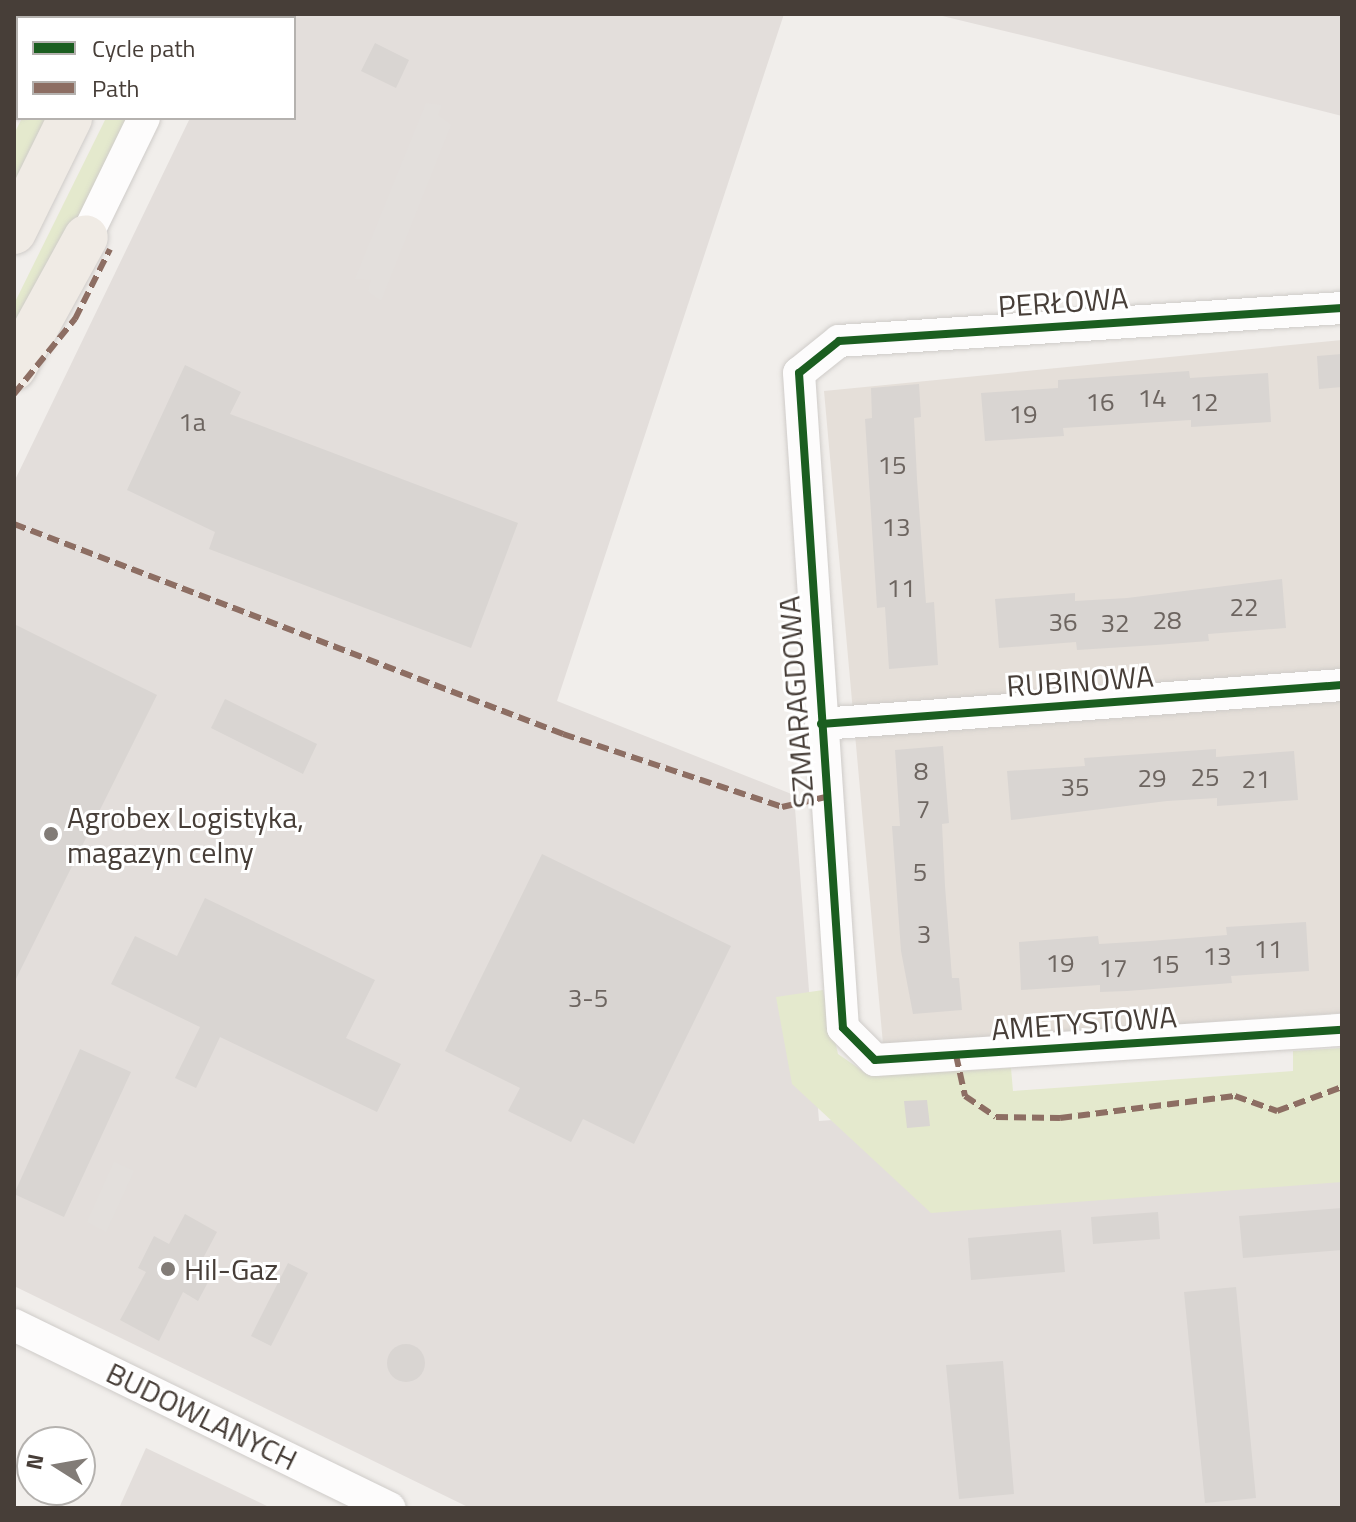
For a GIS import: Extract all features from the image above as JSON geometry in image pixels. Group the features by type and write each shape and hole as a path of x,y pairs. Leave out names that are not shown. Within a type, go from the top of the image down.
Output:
{"main road":[{"path":"14,232 69,120"},
{"path":"14,368 86,237"}],"street":[{"path":"86,237 143,120"},
{"name":"PERŁOWA","path":"799,373 839,341 1342,308"},
{"name":"SZMARAGDOWA","path":"799,373 843,1028"},
{"name":"RUBINOWA","path":"821,724 1342,685"},
{"name":"AMETYSTOWA","path":"843,1028 875,1060 1342,1030"},
{"name":"BUDOWLANYCH","path":"14,1325 390,1508"}],"shaded area":[{"path":"784,14 557,701 794,795 819,1121 1342,1083 1342,1508 470,1508 14,1286 14,482 189,120 296,120 296,16 246,16"},
{"path":"934,14 1342,14 1342,116 1038,39"},
{"path":"426,103 442,105 438,115 451,125 381,301 368,291 371,280 355,279"},
{"path":"1342,340 1342,1013 883,1044 824,391"},
{"path":"114,1162 134,1171 106,1232 87,1222"},
{"path":"146,1448 271,1508 119,1508"}],"green space":[{"path":"21,120 50,120 14,193 14,134"},
{"path":"105,120 134,120 14,352 14,304"},
{"path":"823,990 838,1054 870,1076 1011,1068 1013,1091 1293,1071 1293,1051 1342,1048 1342,1182 931,1213 792,1084 776,997"}],"building":[{"path":"375,43 409,60 396,88 361,71"},
{"path":"1342,354 1342,387 1319,389 1317,356"},
{"path":"185,365 241,392 230,414 518,523 471,648 209,549 215,532 127,490"},
{"path":"1189,371 1190,378 1268,373 1271,422 1191,427 1191,420 1063,428 1064,436 985,441 981,393 1058,388 1058,380"},
{"path":"919,384 921,417 914,418 917,479 926,603 934,602 938,665 889,669 885,607 877,608 865,419 872,418 871,388"},
{"path":"1282,579 1286,628 1208,634 1209,641 1156,645 1077,650 1076,642 999,648 995,599 1075,593 1075,601 1127,598"},
{"name":"Agrobex Logistyka, magazyn celny","path":"14,624 157,695 14,983"},
{"path":"225,699 317,744 303,774 211,728"},
{"path":"943,746 949,823 942,824 945,886 952,978 959,978 962,1010 913,1014 901,951 892,826 900,826 895,750"},
{"path":"1216,749 1216,757 1294,751 1298,800 1217,806 1217,798 1167,801 1011,820 1007,771 1085,766 1084,758"},
{"path":"542,854 731,946 634,1144 583,1119 571,1142 508,1111 520,1088 445,1051"},
{"path":"205,898 375,980 346,1038 401,1064 377,1112 220,1037 196,1088 175,1078 200,1027 111,984 135,936 177,956"},
{"path":"1306,922 1309,971 1231,976 1232,983 1127,991 1100,992 1100,985 1021,990 1019,942 1098,936 1099,944 1150,941 1227,935 1226,927"},
{"path":"80,1049 131,1072 64,1217 14,1194"},
{"path":"927,1100 930,1126 907,1128 904,1101"},
{"path":"1342,1208 1342,1250 1243,1258 1239,1216"},
{"path":"1158,1212 1160,1239 1093,1244 1091,1217"},
{"path":"185,1214 217,1232 201,1262 215,1269 198,1301 183,1292 159,1341 120,1320 146,1272 138,1268 154,1236 169,1244"},
{"path":"1061,1230 1065,1272 971,1280 968,1238"},
{"path":"288,1263 308,1273 271,1346 251,1336"},
{"path":"1236,1287 1256,1498 1205,1503 1184,1292"},
{"path":"406,1344 420,1349 425,1363 420,1377 406,1382 392,1377 387,1363 392,1349"},
{"path":"1003,1361 1014,1494 959,1499 946,1365"}],"marked path":[{"path":"14,394 75,319 110,249"},
{"path":"14,524 563,734 782,807 826,797"},
{"path":"956,1055 965,1096 996,1117 1060,1118 1235,1096 1277,1111 1342,1087"}],"cycle path":[{"path":"1342,308 839,341 799,373 843,1028 875,1060 1342,1030"},
{"path":"821,724 1342,685"}],"place":[{"name":"Agrobex Logistyka, magazyn celny","path":"51,834"},
{"name":"Hil-Gaz","path":"168,1269"}]}
